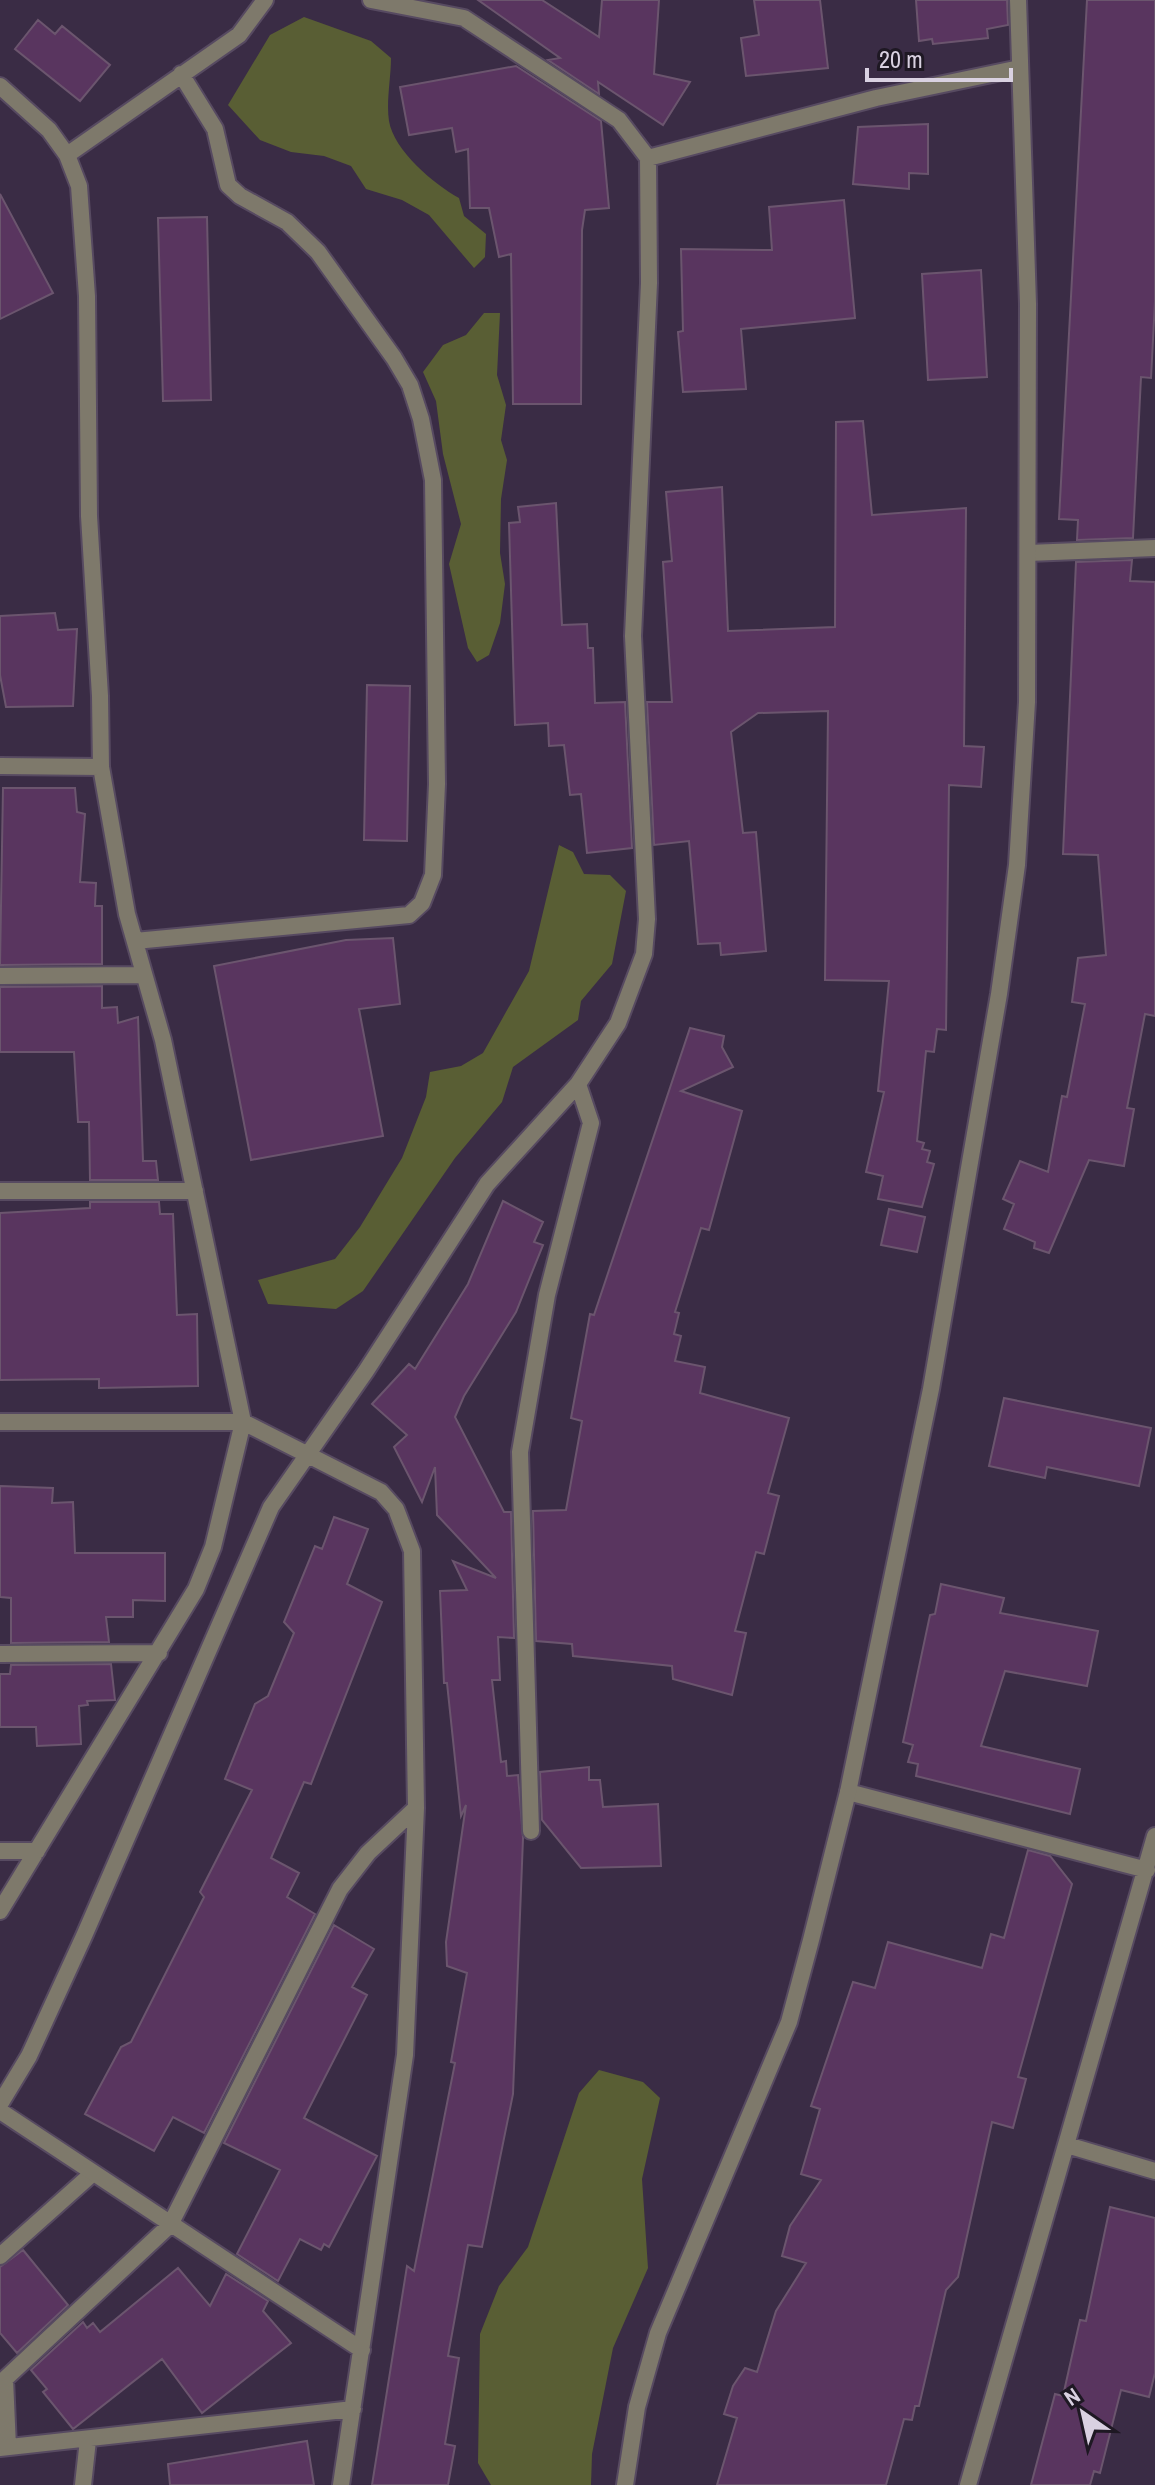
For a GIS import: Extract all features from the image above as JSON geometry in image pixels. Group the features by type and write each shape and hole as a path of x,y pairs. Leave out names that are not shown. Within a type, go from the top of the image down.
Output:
{"street":[{"path":"67,155 239,35 265,0"},
{"path":"0,2104 29,2056 84,1936 271,1507 366,1371 487,1184 578,1084 618,1023 644,954 647,919 633,636 649,283 648,158 619,120 464,18 371,0"},
{"path":"625,2485 637,2407 658,2333 789,2022 848,1792 931,1389 999,994 1018,850 1027,702 1028,304 1018,0"},
{"path":"648,158 876,98 1020,68"},
{"path":"135,941 409,915 422,903 433,875 437,784 434,495 421,419 410,385 394,358 318,252 287,222 240,196 228,185 215,129 181,74"},
{"path":"0,86 49,130 67,155 79,186 87,296 89,516 101,767 112,843 163,1040 243,1422 213,1547 196,1589 0,1911"},
{"path":"1028,553 1155,548"},
{"path":"0,766 101,767"},
{"path":"0,976 144,975"},
{"path":"531,1831 520,1452 547,1295 591,1123 578,1084"},
{"path":"0,1191 195,1191"},
{"path":"0,1422 243,1422 381,1492 396,1509 408,1537 412,1551 416,1808 405,2055 341,2485"},
{"path":"0,1654 159,1653"},
{"path":"848,1792 1147,1870"},
{"path":"353,2409 4,2447 2,2377 170,2225 340,1889 368,1853 416,1808"},
{"path":"968,2485 1155,1836"},
{"path":"0,1851 37,1851"},
{"path":"0,2111 362,2350"},
{"path":"1067,2145 1155,2171"},
{"path":"0,2256 93,2173"},
{"path":"83,2485 88,2440"}],"green space":[{"path":"304,17 371,41 391,58 388,106 392,132 416,166 459,198 464,216 486,234 485,257 474,268 429,215 402,200 366,189 351,166 324,156 291,152 260,140 228,105 270,35"},
{"path":"484,313 500,313 497,375 506,405 501,440 507,460 501,499 500,553 505,584 500,623 489,655 477,662 468,648 449,564 461,524 443,454 436,401 423,372 443,345 466,335"},
{"path":"559,845 573,852 584,874 610,875 626,891 612,964 581,1001 578,1020 513,1067 502,1102 455,1158 363,1291 336,1309 268,1304 258,1280 335,1259 360,1227 402,1158 426,1097 430,1072 461,1066 483,1053 529,971"},
{"path":"599,2070 643,2082 660,2098 642,2179 648,2268 613,2348 592,2454 591,2485 491,2485 478,2463 480,2334 499,2286 528,2247 579,2093"}],"building":[{"path":"478,0 542,0 599,37 602,0 659,0 654,74 690,82 663,125 598,82 599,94 548,60 560,58"},
{"path":"754,0 820,0 828,68 746,76 741,38 759,35"},
{"path":"916,0 1007,0 1008,25 987,29 988,38 933,44 932,39 919,41"},
{"path":"1087,0 1155,0 1155,301 1151,378 1141,377 1133,538 1077,540 1078,520 1059,519"},
{"path":"38,20 55,34 62,26 110,65 80,101 15,49"},
{"path":"516,66 601,121 609,208 585,210 582,230 581,404 513,404 511,254 499,257 489,208 470,208 468,149 456,152 452,128 409,135 400,87"},
{"path":"928,124 928,174 909,173 909,189 853,184 858,127"},
{"path":"0,194 53,293 0,319"},
{"path":"844,200 855,318 741,329 746,389 683,392 678,332 683,331 681,249 772,250 769,207"},
{"path":"207,217 211,400 163,401 158,218"},
{"path":"981,270 987,377 928,380 922,274"},
{"path":"863,421 872,515 966,508 964,746 984,747 981,787 949,785 946,1030 937,1029 934,1052 926,1051 917,1141 924,1143 922,1149 930,1151 927,1162 934,1164 922,1207 878,1199 883,1176 866,1172 884,1092 878,1091 889,981 825,980 828,711 758,713 731,732 743,833 756,832 766,951 721,955 720,943 698,944 689,841 654,845 647,702 672,702 663,562 672,561 666,492 722,487 728,631 835,627 836,422"},
{"path":"556,503 562,625 587,624 588,648 593,648 595,703 625,702 632,848 587,853 581,794 570,795 564,745 549,746 548,723 515,725 509,523 520,522 518,507"},
{"path":"1132,560 1130,581 1155,582 1155,1016 1145,1014 1127,1108 1134,1109 1124,1166 1089,1160 1049,1253 1034,1248 1035,1242 1004,1229 1014,1204 1003,1199 1020,1161 1048,1172 1062,1096 1067,1097 1085,1004 1072,1002 1078,958 1106,955 1098,855 1063,854 1076,562"},
{"path":"55,613 58,630 77,629 73,706 6,707 0,675 0,616"},
{"path":"367,685 410,686 407,841 364,840"},
{"path":"3,788 75,788 77,812 85,814 80,882 96,883 95,906 102,906 102,964 0,965"},
{"path":"393,938 400,1004 359,1009 383,1136 251,1160 214,966 346,940"},
{"path":"102,986 102,1008 117,1007 118,1023 138,1017 143,1161 156,1161 158,1180 90,1180 89,1122 78,1122 74,1052 0,1052 0,987"},
{"path":"690,1028 724,1036 722,1047 733,1067 681,1091 742,1111 709,1230 701,1228 675,1312 679,1313 674,1334 681,1336 675,1361 705,1367 700,1393 789,1418 768,1493 779,1496 764,1554 756,1552 735,1631 746,1633 732,1695 673,1679 672,1666 573,1656 572,1644 536,1641 533,1511 566,1510 582,1421 571,1418 590,1314 594,1315"},
{"path":"503,1201 543,1222 534,1242 543,1245 516,1312 464,1396 455,1417 504,1512 511,1512 514,1638 498,1637 500,1680 492,1680 501,1762 506,1761 507,1776 518,1775 523,1838 513,2094 482,2247 468,2245 448,2356 459,2358 445,2444 455,2446 448,2485 372,2485 407,2266 414,2271 455,2063 451,2062 467,1973 447,1966 446,1942 466,1805 461,1816 447,1683 444,1683 440,1591 467,1590 453,1561 496,1578 437,1515 435,1467 422,1502 394,1447 407,1435 372,1404 409,1364 415,1369 468,1284"},
{"path":"90,1202 159,1202 160,1214 173,1214 177,1315 197,1314 198,1386 99,1388 99,1379 0,1380 0,1213 90,1208"},
{"path":"889,1209 925,1217 917,1252 881,1245"},
{"path":"1004,1398 1151,1428 1139,1486 1047,1467 1045,1478 989,1466"},
{"path":"0,1486 53,1488 52,1503 73,1502 75,1553 165,1553 165,1601 133,1600 133,1617 106,1617 109,1642 11,1643 11,1598 0,1597"},
{"path":"334,1517 368,1529 347,1584 382,1602 311,1784 304,1782 271,1858 299,1873 287,1897 315,1914 204,2133 173,2117 154,2151 85,2114 121,2047 131,2042 204,1897 200,1892 252,1790 225,1779 255,1704 268,1696 294,1633 284,1622 315,1546 322,1549"},
{"path":"941,1584 1004,1598 1000,1613 1098,1631 1087,1686 1005,1671 981,1746 1080,1769 1070,1814 916,1776 918,1764 908,1762 913,1745 903,1742 930,1615 935,1614"},
{"path":"111,1664 115,1700 87,1701 88,1705 79,1706 81,1744 37,1746 36,1727 0,1727 0,1674 10,1674 11,1665"},
{"path":"589,1767 589,1780 600,1780 603,1807 658,1804 661,1866 581,1868 542,1820 540,1772"},
{"path":"1028,1850 1050,1856 1072,1884 1018,2077 1026,2079 1013,2128 992,2122 958,2277 946,2290 919,2406 915,2406 912,2420 904,2419 886,2485 717,2485 737,2418 724,2414 733,2386 745,2368 757,2372 776,2311 806,2263 782,2256 790,2226 821,2180 801,2174 820,2109 811,2106 853,1982 875,1988 888,1942 982,1968 991,1934 1004,1938"},
{"path":"334,1925 374,1949 352,1987 367,1995 304,2118 377,2156 329,2247 324,2244 321,2250 300,2239 278,2281 237,2254 280,2170 224,2143"},
{"path":"1110,2207 1155,2218 1155,2373 1149,2397 1121,2390 1100,2473 1094,2471 1090,2485 1031,2485 1055,2394 1063,2396 1080,2320 1086,2321"},
{"path":"23,2250 68,2305 17,2353 0,2333 0,2267"},
{"path":"178,2268 210,2306 226,2274 268,2301 263,2311 291,2343 202,2413 162,2359 73,2429 43,2392 47,2389 31,2370 83,2322 87,2328 93,2323 100,2332"},
{"path":"307,2441 314,2485 170,2485 168,2464"}]}
